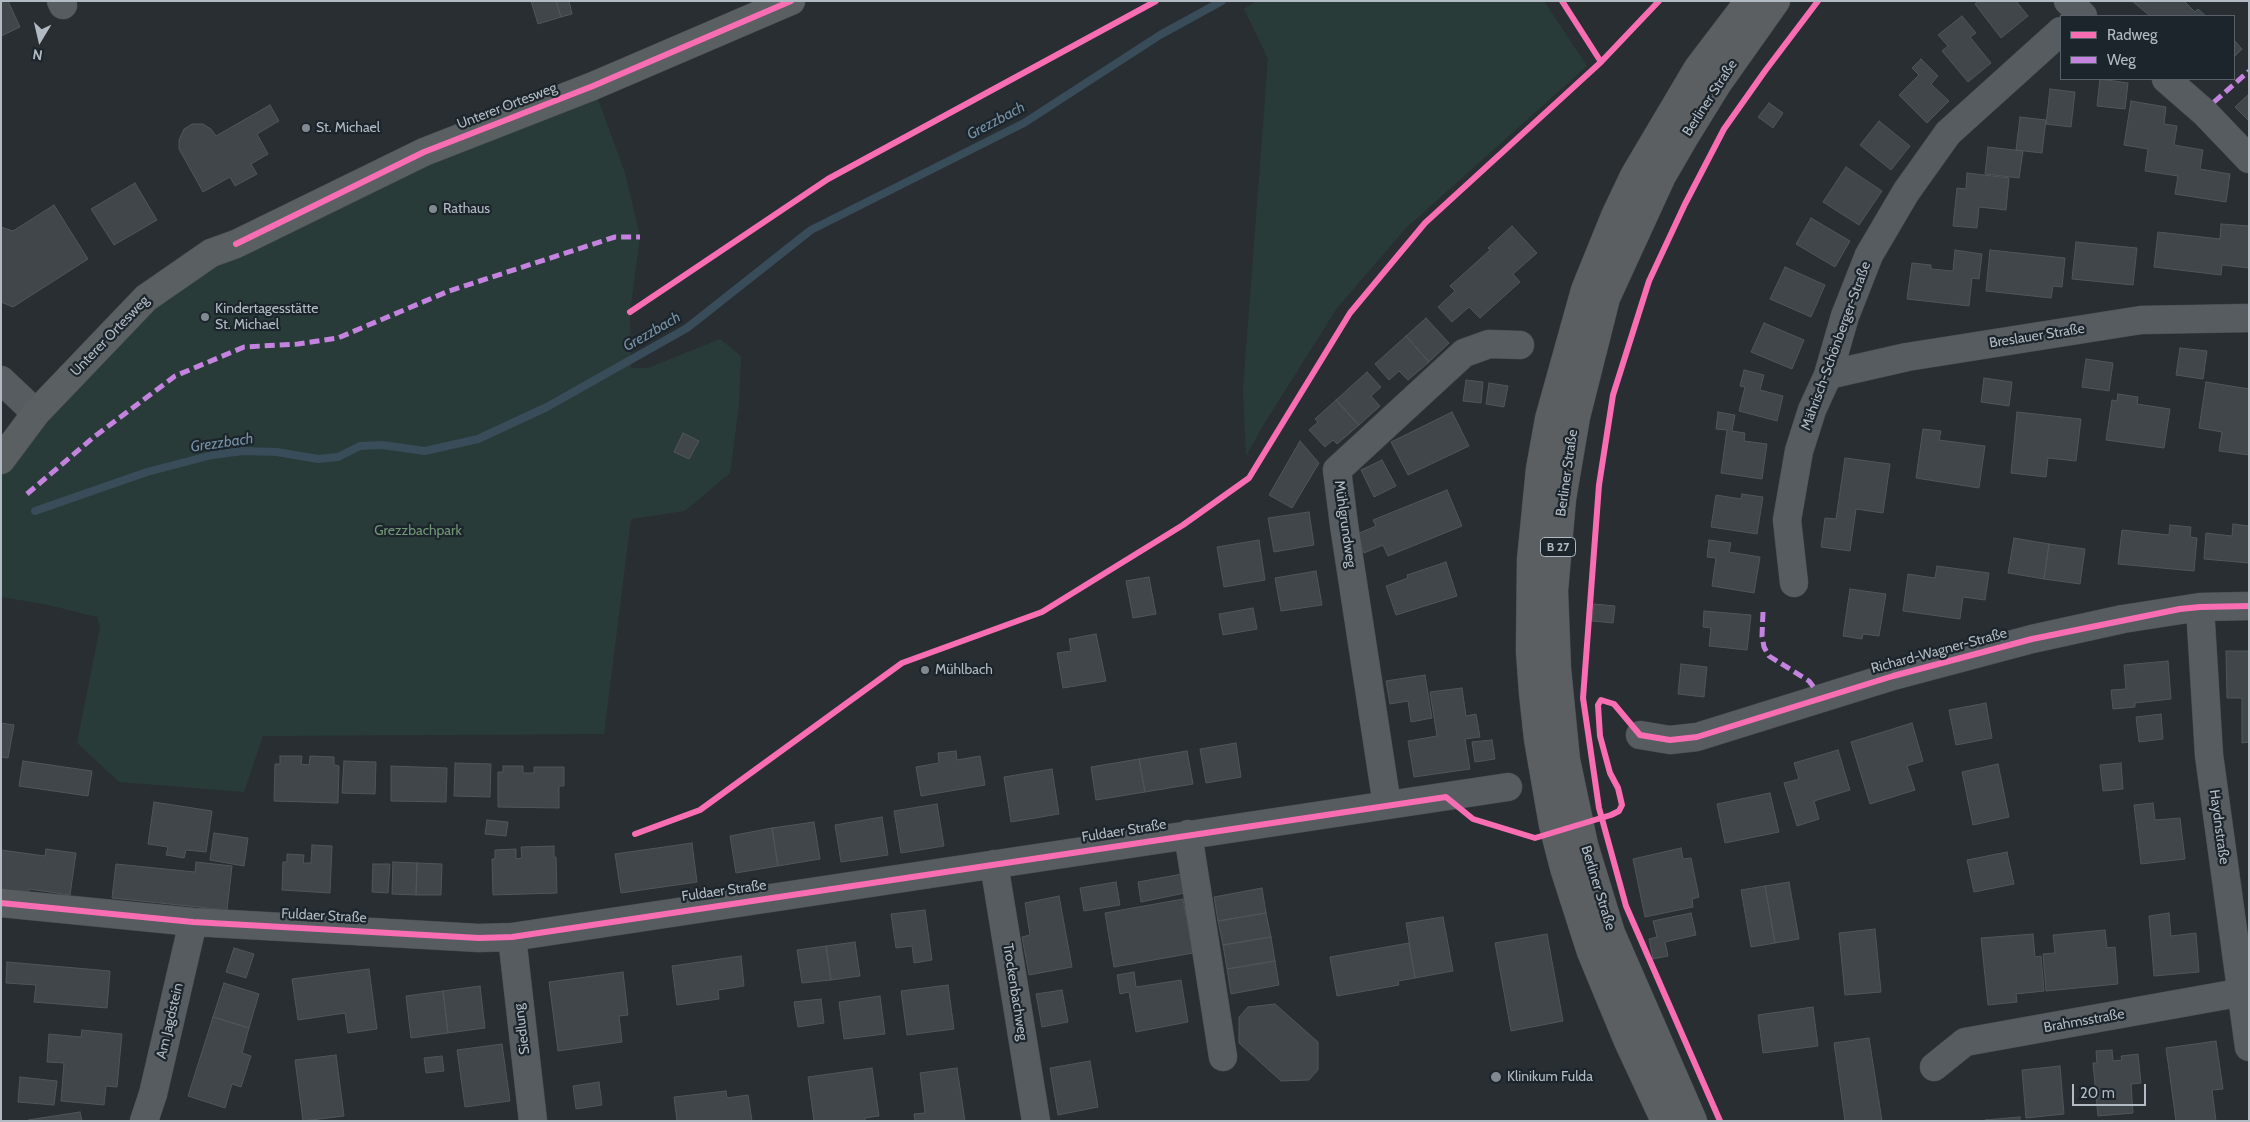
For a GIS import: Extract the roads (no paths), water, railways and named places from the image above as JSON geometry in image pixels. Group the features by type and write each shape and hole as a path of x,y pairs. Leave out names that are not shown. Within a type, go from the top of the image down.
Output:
{"highway":[{"name":"Berliner Straße","path":"1665,1121 1627,1039 1591,952 1564,868 1553,824 1538,739 1533,693 1530,614 1532,543 1540,469 1549,419 1585,290 1615,216 1634,176 1698,68 1749,1"},
{"name":"Berliner Straße","path":"1693,1121 1611,933 1584,845 1566,760 1557,669 1554,591 1562,499 1576,418 1606,298 1666,169 1718,83 1776,1"}],"main road":[{"name":"Unterer Ortesweg","path":"1,460 36,413 146,298 211,253 236,244 424,152 593,86 791,1"}],"street":[{"name":"Mährisch-Schönberger-Straße","path":"1794,583 1787,520 1799,451 1812,410 1828,375 1845,316 1869,255 1906,192 1948,133 2060,28"},
{"path":"2167,80 2204,113 2249,159"},
{"name":"Breslauer Straße","path":"1828,375 1907,358 2141,320 2249,318"},
{"name":"Mühlgrundweg","path":"1387,805 1337,470 1464,353 1489,344 1520,345"},
{"path":"1,380 36,413"},
{"name":"Richard-Wagner-Straße","path":"1640,736 1670,740 1697,737 1893,676 2032,639 2123,619 2200,607 2249,606"},
{"name":"Haydnstraße","path":"2200,607 2209,755 2245,992 2249,1047"},
{"name":"Fuldaer Straße","path":"1,903 193,922 479,938 512,936 1508,787"},
{"name":"Fuldaer Straße","path":"1188,834 1224,1057"},
{"name":"Trockenbachweg","path":"994,864 1036,1121"},
{"name":"Am Jagdstein","path":"144,1121 153,1094 193,922"},
{"name":"Siedlung","path":"512,936 533,1121"},
{"name":"Brahmsstraße","path":"1934,1067 1965,1042 2245,992"}],"waterway":[{"name":"Grezzbach","path":"35,511 147,472 212,455 243,451 277,452 318,459 338,457 360,446 382,445 425,451 478,439 547,407 687,328 811,230 1024,123 1160,35 1222,1"}],"place":[{"name":"St. Michael","path":"306,128"},
{"name":"Rathaus","path":"433,209"},
{"name":"Kindertagesstätte St. Michael","path":"205,317"},
{"name":"Mühlbach","path":"925,670"},
{"name":"Klinikum Fulda","path":"1496,1077"}],"park label":[{"name":"Grezzbachpark","path":"418,531"}]}
